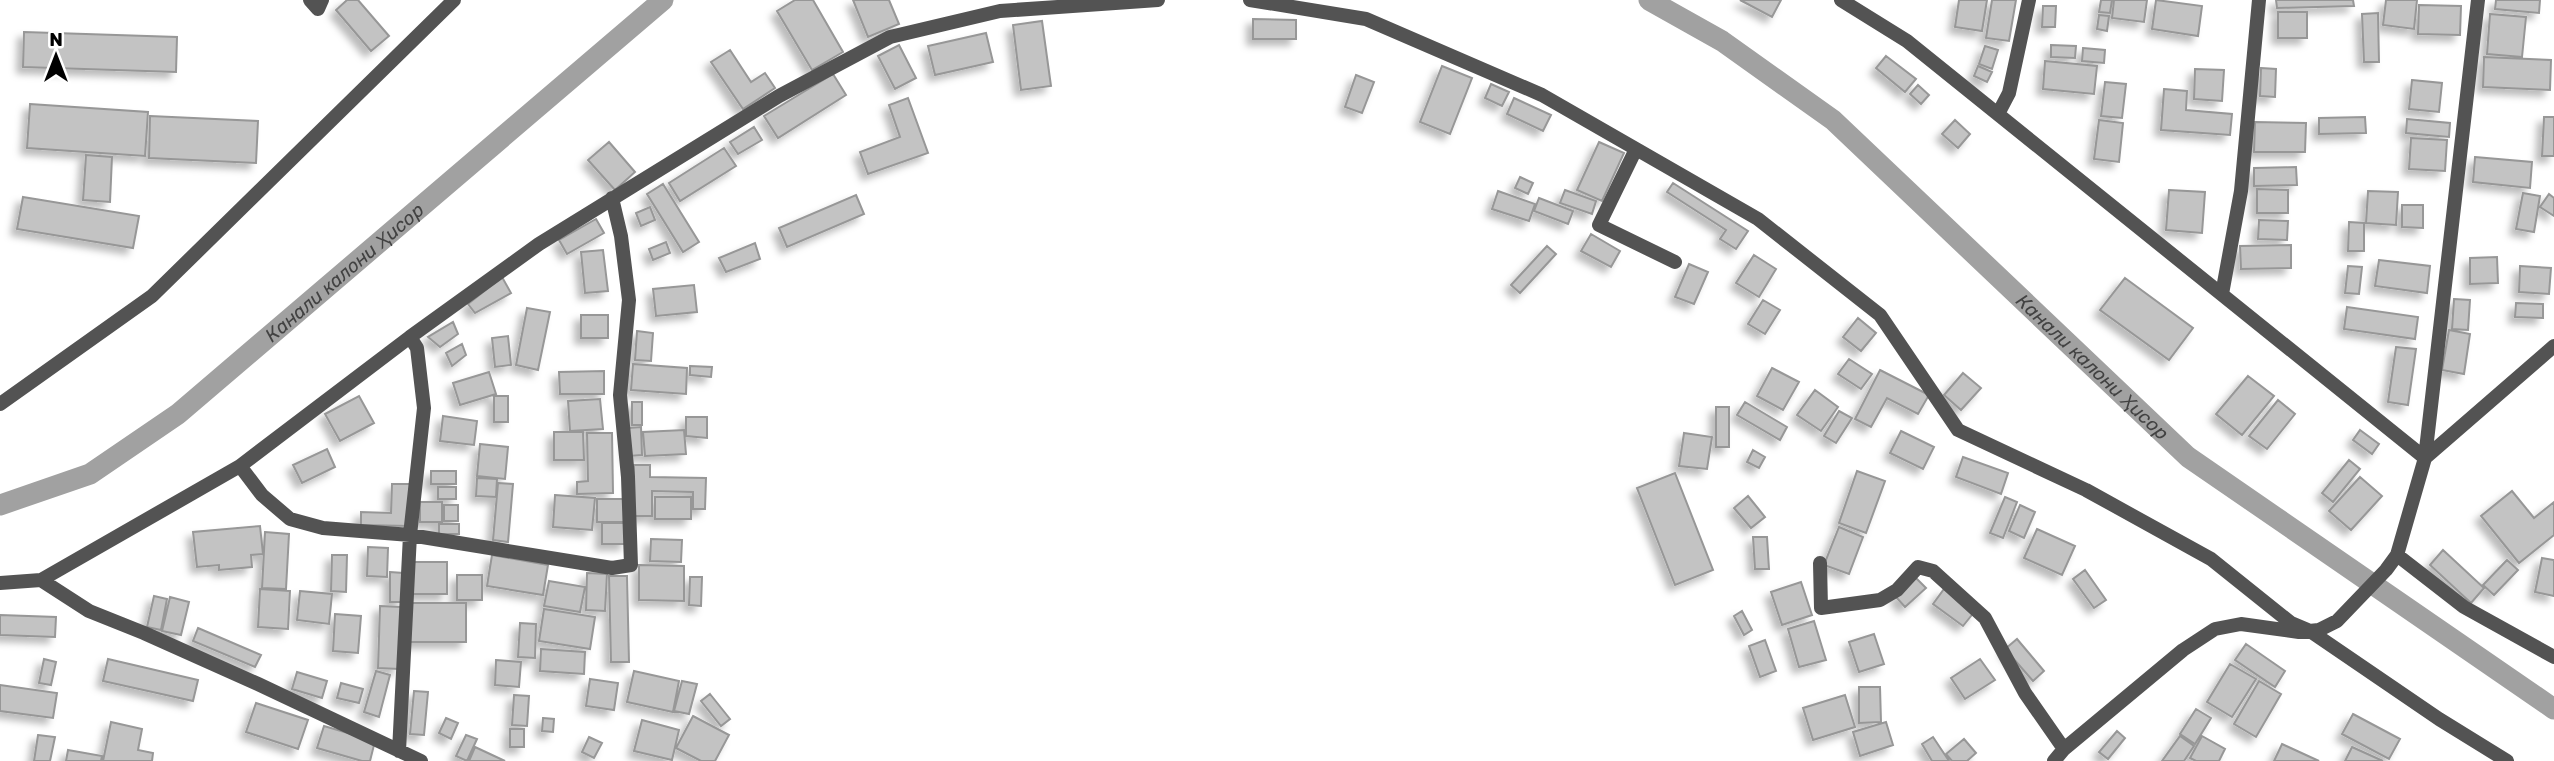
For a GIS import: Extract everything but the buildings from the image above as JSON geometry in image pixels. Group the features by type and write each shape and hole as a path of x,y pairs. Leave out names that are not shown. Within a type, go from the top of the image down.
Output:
{"street":[{"path":"310,0 318,9 322,0"},
{"path":"0,404 152,296 454,0"},
{"path":"0,583 41,580 240,466 410,337 539,244 779,96 890,37 1000,11 1158,0"},
{"path":"1250,0 1366,19 1542,95 1758,219 1880,315 1958,430 2086,490 2211,559 2291,623 2310,631 2439,719 2507,761"},
{"path":"1841,0 1907,41 2425,458"},
{"path":"1998,114 2009,93 2029,0"},
{"path":"2222,295 2241,191 2259,0"},
{"path":"2054,761 2064,749 2183,650 2215,629 2241,624 2299,632 2319,630 2337,621 2397,555 2425,458 2478,0"},
{"path":"1636,149 1599,225 1675,262"},
{"path":"240,466 262,495 290,519 323,528 410,535 612,568 631,565 628,477 620,395 629,300 621,236 612,198"},
{"path":"399,751 410,535 424,408 416,348 410,337"},
{"path":"2425,458 2554,346"},
{"path":"2397,555 2464,607 2554,657"},
{"path":"1820,563 1821,608 1880,600 1897,590 1918,567 1933,571 1985,618 2025,693 2064,749"},
{"path":"41,580 89,611 144,632 421,761"}],"waterway":[{"name":"Канали калони Ҳисор","path":"0,505 90,474 178,414 663,0"},
{"name":"Канали калони Ҳисор","path":"1649,0 1722,41 1833,120 2188,457 2554,709"}]}
